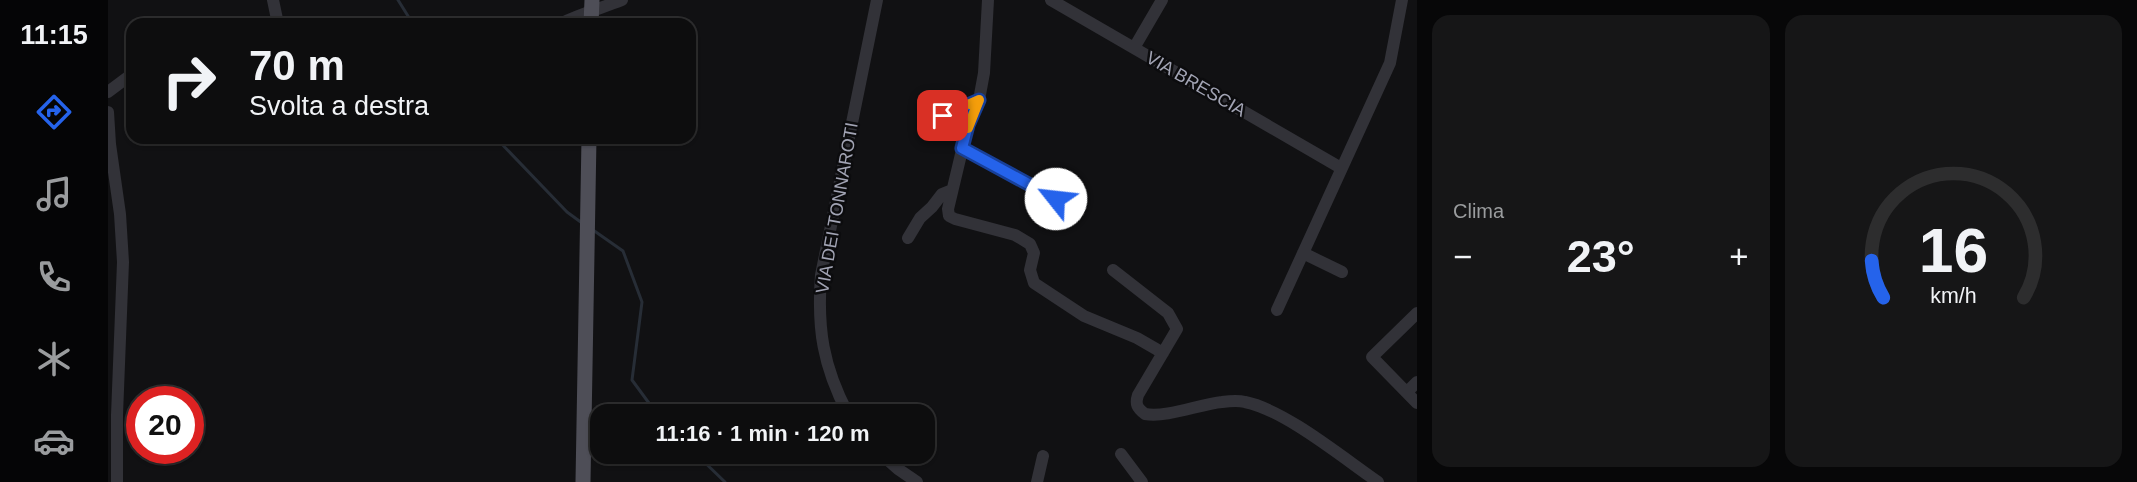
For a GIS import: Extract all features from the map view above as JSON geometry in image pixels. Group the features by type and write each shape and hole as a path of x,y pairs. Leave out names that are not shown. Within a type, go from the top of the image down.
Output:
{"main road":[{"path":"583,482 589,144"}],"street":[{"path":"273,0 277,18"},
{"path":"573,18 622,0"},
{"name":"VIA DEI TONNAROTI","path":"843,404 833,385 825,356 820,321 821,275 877,0"},
{"path":"988,0 984,74 979,100 968,125 962,148 948,209 949,216 1015,235 1030,244 1034,254 1030,270 1034,283 1084,316 1137,338 1163,353"},
{"name":"VIA BRESCIA","path":"1051,0 1341,168"},
{"path":"1134,48 1162,0"},
{"path":"1277,310 1390,63 1402,0"},
{"path":"108,79 126,76"},
{"path":"108,92 126,78"},
{"path":"925,123 979,100"},
{"path":"108,112 122,239 113,356 117,482"},
{"path":"962,148 1066,206"},
{"path":"909,238 920,218 942,194 952,190"},
{"path":"1303,253 1342,272"},
{"path":"1113,270 1167,313 1177,329 1138,394 1136,402 1138,408 1145,414 1196,408 1220,402 1243,401 1296,425 1378,482"},
{"path":"1417,313 1372,357 1417,403"},
{"path":"1407,393 1417,382"},
{"path":"1121,454 1142,482"},
{"path":"1037,482 1043,456"},
{"path":"892,464 917,482"}],"waterway":[{"path":"398,0 409,18"},
{"path":"502,144 567,212 582,223"},
{"path":"593,230 623,251 642,302 632,380 650,404"},
{"path":"706,464 725,482"}],"slow traffic":[{"path":"968,128 979,100 970,104"}],"route":[{"path":"943,116 979,100 968,125 962,148 1056,199"}]}
